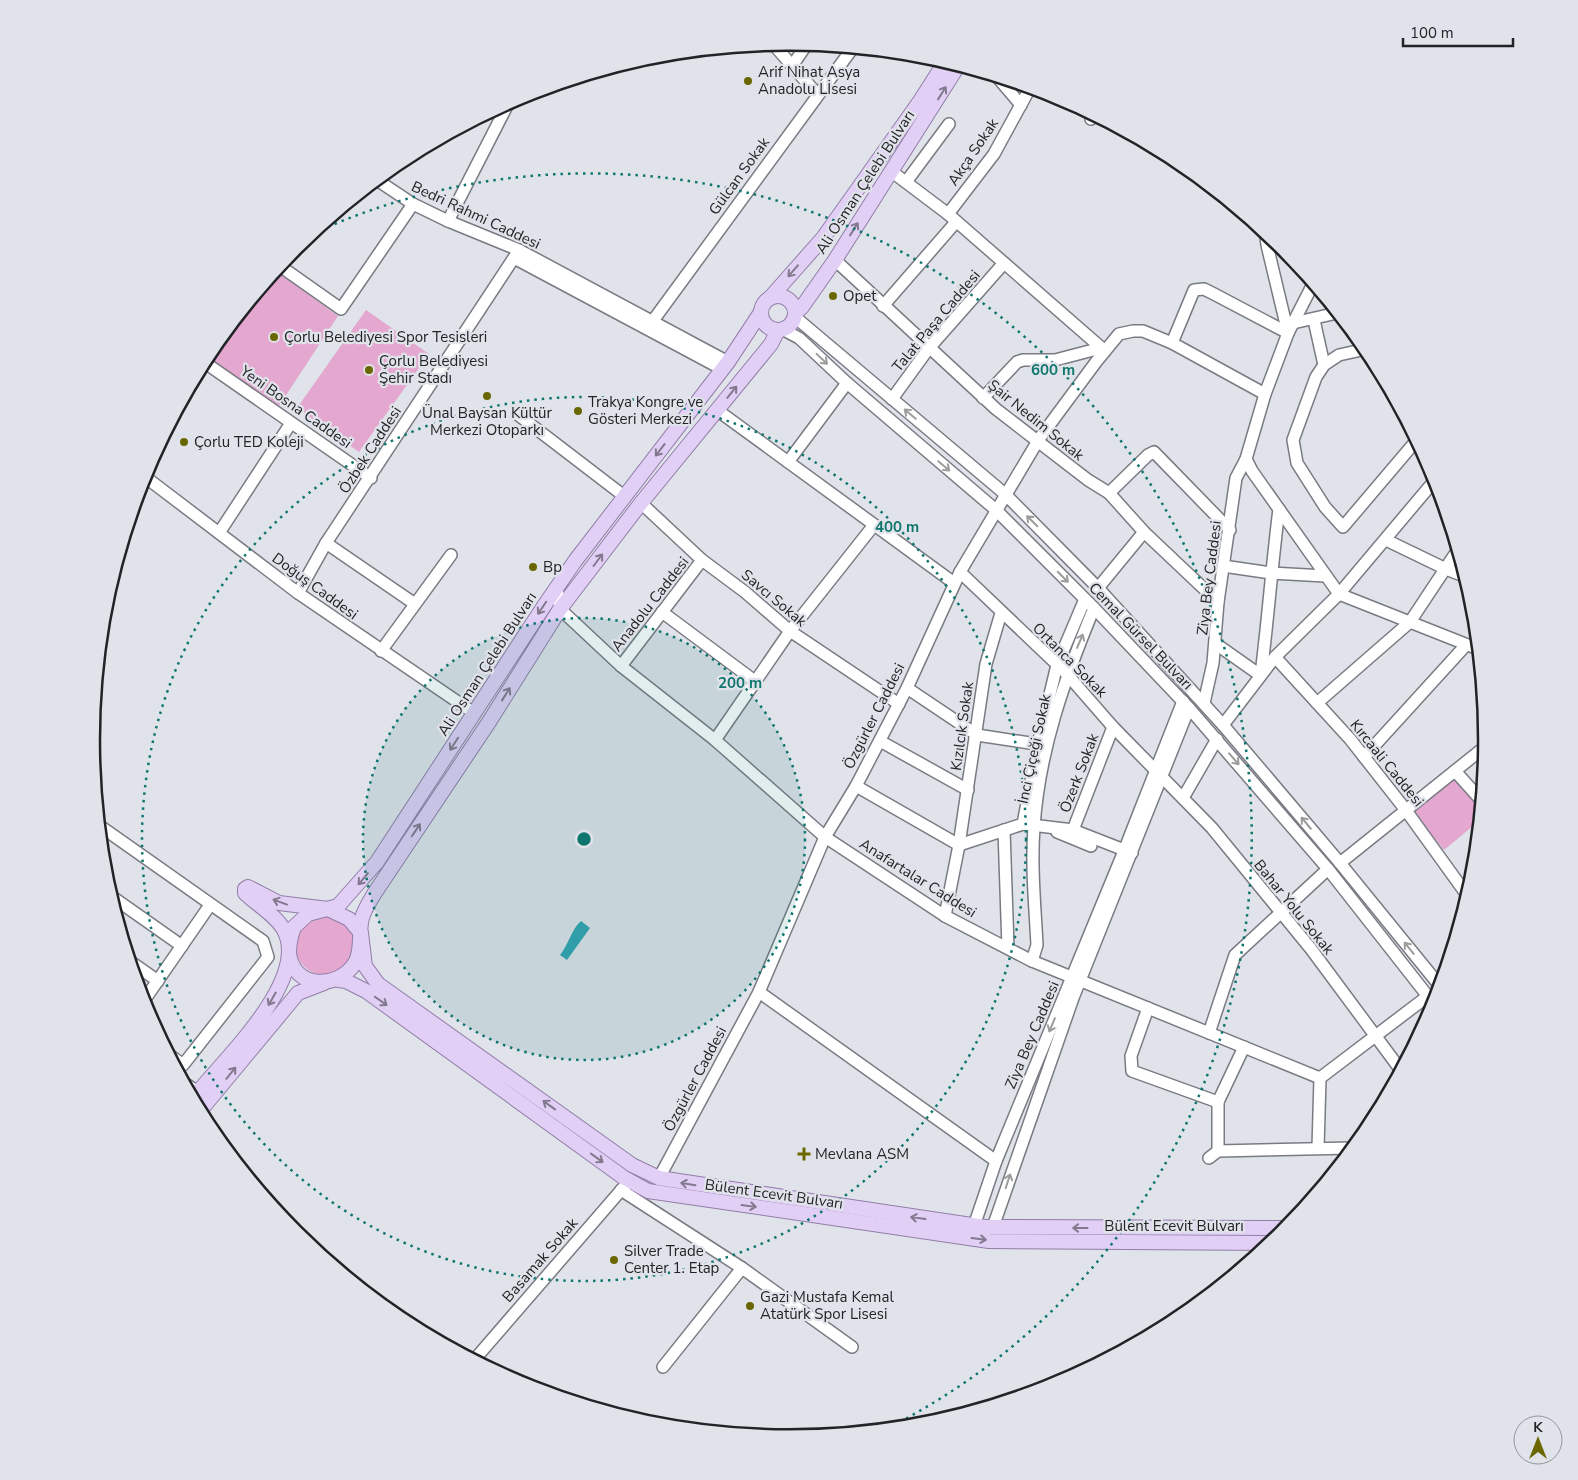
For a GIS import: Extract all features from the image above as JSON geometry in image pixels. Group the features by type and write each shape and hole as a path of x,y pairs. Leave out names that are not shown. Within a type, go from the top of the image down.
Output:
{"main road":[{"name":"Ali Osman Çelebi Bulvarı","path":"770,298 823,238 941,68"},
{"name":"Ali Osman Çelebi Bulvarı","path":"795,314 835,260 954,72"},
{"path":"205,1105 298,993 338,980 357,961 362,918 374,894 489,722 560,609 641,503 781,330 793,323 794,306 786,298 775,296 770,298 761,312 767,326 781,330"},
{"name":"Ali Osman Çelebi Bulvarı","path":"328,909 338,906 377,862 557,588 624,496 725,365 761,312"},
{"path":"324,983 311,980 296,970 289,954 284,930 247,895 246,888 252,888 279,903 328,909 349,919 360,933 365,966 378,984 632,1165 659,1178 974,1226 1275,1228"},
{"path":"198,1093 253,1029 266,1010 283,980 294,926 308,914 328,909"},
{"name":"Bülent Ecevit Bulvarı","path":"338,980 346,981 366,991 625,1185 648,1191 989,1241 1259,1243"}],"street":[{"path":"779,51 817,94"},
{"path":"792,66 802,52"},
{"name":"Gülcan Sokak","path":"652,322 848,54"},
{"path":"1005,87 1021,105"},
{"name":"Akça Sokak","path":"883,306 952,218 994,154 1027,94"},
{"path":"448,221 503,114"},
{"path":"906,182 949,124"},
{"path":"891,171 952,218 1103,350"},
{"name":"Bedri Rahmi Caddesi","path":"383,184 413,204 516,254 725,365"},
{"path":"286,270 341,309 413,204"},
{"path":"1266,244 1291,328"},
{"name":"Özbek Caddesi","path":"298,592 326,543 371,478 516,254"},
{"name":"Şair Nedim Sokak","path":"835,260 983,398 1037,442 1109,493 1144,532 1218,602"},
{"name":"Talat Paşa Caddesi","path":"892,399 929,348 1004,263"},
{"name":"Bedri Rahmi Caddesi","path":"561,278 652,322 725,365"},
{"path":"1172,343 1194,290 1209,292 1291,328 1330,315"},
{"name":"Ziya Bey Caddesi","path":"1204,703 1216,644 1218,602 1230,530 1236,478 1246,459 1265,394 1291,328 1310,290"},
{"name":"Cemal Gürsel Bulvarı","path":"795,314 1005,494 1098,588 1223,725 1340,862 1434,979"},
{"path":"1314,320 1324,365"},
{"name":"Cemal Gürsel Bulvarı","path":"781,330 799,338 847,383 996,510 1094,608 1186,705 1328,869 1428,996"},
{"name":"Özgürler Caddesi","path":"659,1178 759,992 825,837 856,786 899,704 960,572 1037,442 1103,350 1119,334 1133,330 1143,331 1172,343 1265,394"},
{"path":"983,398 1007,371 1023,360 1055,360 1103,350"},
{"path":"1358,351 1339,356 1324,365 1316,377 1293,440 1296,463 1325,507 1344,527 1412,445"},
{"name":"Yeni Bosna Caddesi","path":"210,366 371,478"},
{"path":"788,462 847,383"},
{"path":"717,410 954,584"},
{"path":"517,414 624,496"},
{"path":"219,533 291,423"},
{"path":"1109,493 1148,455 1154,452 1230,530"},
{"path":"1246,459 1339,594 1472,647"},
{"name":"Doğuş Caddesi","path":"151,481 298,592 381,651 474,713"},
{"path":"1223,725 1275,657 1339,594 1429,488"},
{"name":"Savcı Sokak","path":"641,503 702,560 745,592 790,631 899,704"},
{"path":"1260,675 1270,609 1271,573 1279,509"},
{"path":"715,740 790,631 874,525"},
{"path":"1098,588 1144,532"},
{"path":"1386,540 1457,574"},
{"path":"326,543 415,604"},
{"path":"381,651 451,555"},
{"path":"1317,703 1410,622 1453,558"},
{"name":"Anadolu Caddesi","path":"621,666 702,560"},
{"path":"1223,566 1271,573 1325,576"},
{"name":"Ortanca Sokak","path":"960,572 1066,673 1113,727 1160,773"},
{"path":"557,588 560,609"},
{"name":"İnci Çiçeği Sokak","path":"1032,961 1037,945 1029,824 1057,665 1085,599"},
{"name":"İnci Çiçeği Sokak","path":"1042,745 1066,673 1094,608"},
{"name":"Anafartalar Caddesi","path":"560,609 621,666 715,740 825,837 945,916 1032,961 1320,1078"},
{"path":"662,612 756,682"},
{"name":"Kızılcık Sokak","path":"945,916 977,735 986,664 1001,613"},
{"path":"1216,644 1260,675"},
{"path":"1364,757 1466,645"},
{"name":"Kırcaali Caddesi","path":"1275,657 1364,757 1407,811 1462,887"},
{"path":"907,688 977,735 1042,745"},
{"name":"Ziya Bey Caddesi","path":"974,1226 996,1160 1076,979 1186,705"},
{"name":"Özerk Sokak","path":"1073,830 1113,727"},
{"path":"1183,798 1217,740"},
{"path":"880,741 968,790"},
{"path":"1340,862 1407,811 1477,753"},
{"path":"1455,771 1475,794"},
{"name":"Bahar Yolu Sokak","path":"1160,773 1212,828 1280,912 1397,1063"},
{"path":"856,786 959,845 1029,824 1073,830 1127,855"},
{"path":"1029,824 1127,855"},
{"path":"106,830 263,941 268,957 183,1065 182,1064"},
{"path":"1004,830 1008,948"},
{"path":"1209,1032 1235,955 1328,869"},
{"path":"120,902 182,946"},
{"path":"149,993 210,904"},
{"path":"139,968 158,980"},
{"name":"Ziya Bey Caddesi","path":"993,1227 1076,979"},
{"path":"759,992 996,1160"},
{"path":"1318,1148 1320,1078 1425,1004"},
{"path":"1148,1008 1130,1056 1132,1072 1218,1102"},
{"path":"1244,1047 1218,1102 1213,1154 1343,1148"},
{"path":"625,1185 852,1347"},
{"name":"Basamak Sokak","path":"478,1355 625,1185"},
{"path":"663,1367 742,1268"}],"shaded area":[{"name":"Çorlu Belediyesi Spor Tesisleri","path":"281,275 338,316 277,409 213,363 243,321"},
{"path":"366,310 429,354 359,452 297,408"},
{"path":"1456,777 1475,800 1472,827 1444,850 1413,812"},
{"path":"325,915 342,920 350,928 355,945 350,962 342,970 325,975 308,970 300,962 295,945 300,928 308,920"}],"water":[{"path":"581,921 590,928 567,960 560,955"}],"place":[{"name":"Arif Nihat Asya Anadolu Lİsesi","path":"748,81"},
{"name":"Opet","path":"833,296"},
{"name":"Çorlu Belediyesi Spor Tesisleri","path":"274,337"},
{"name":"Çorlu Belediyesi Şehir Stadı","path":"369,370"},
{"name":"Ünal Baysan Kültür Merkezi Otoparkı","path":"487,396"},
{"name":"Trakya Kongre ve Gösteri Merkezi","path":"578,411"},
{"name":"Çorlu TED Koleji","path":"184,442"},
{"name":"Bp","path":"533,567"},
{"name":"Mevlana ASM","path":"804,1154"},
{"name":"Silver Trade Center 1. Etap","path":"614,1260"},
{"name":"Gazi Mustafa Kemal Atatürk Spor Lisesi","path":"750,1306"}]}
